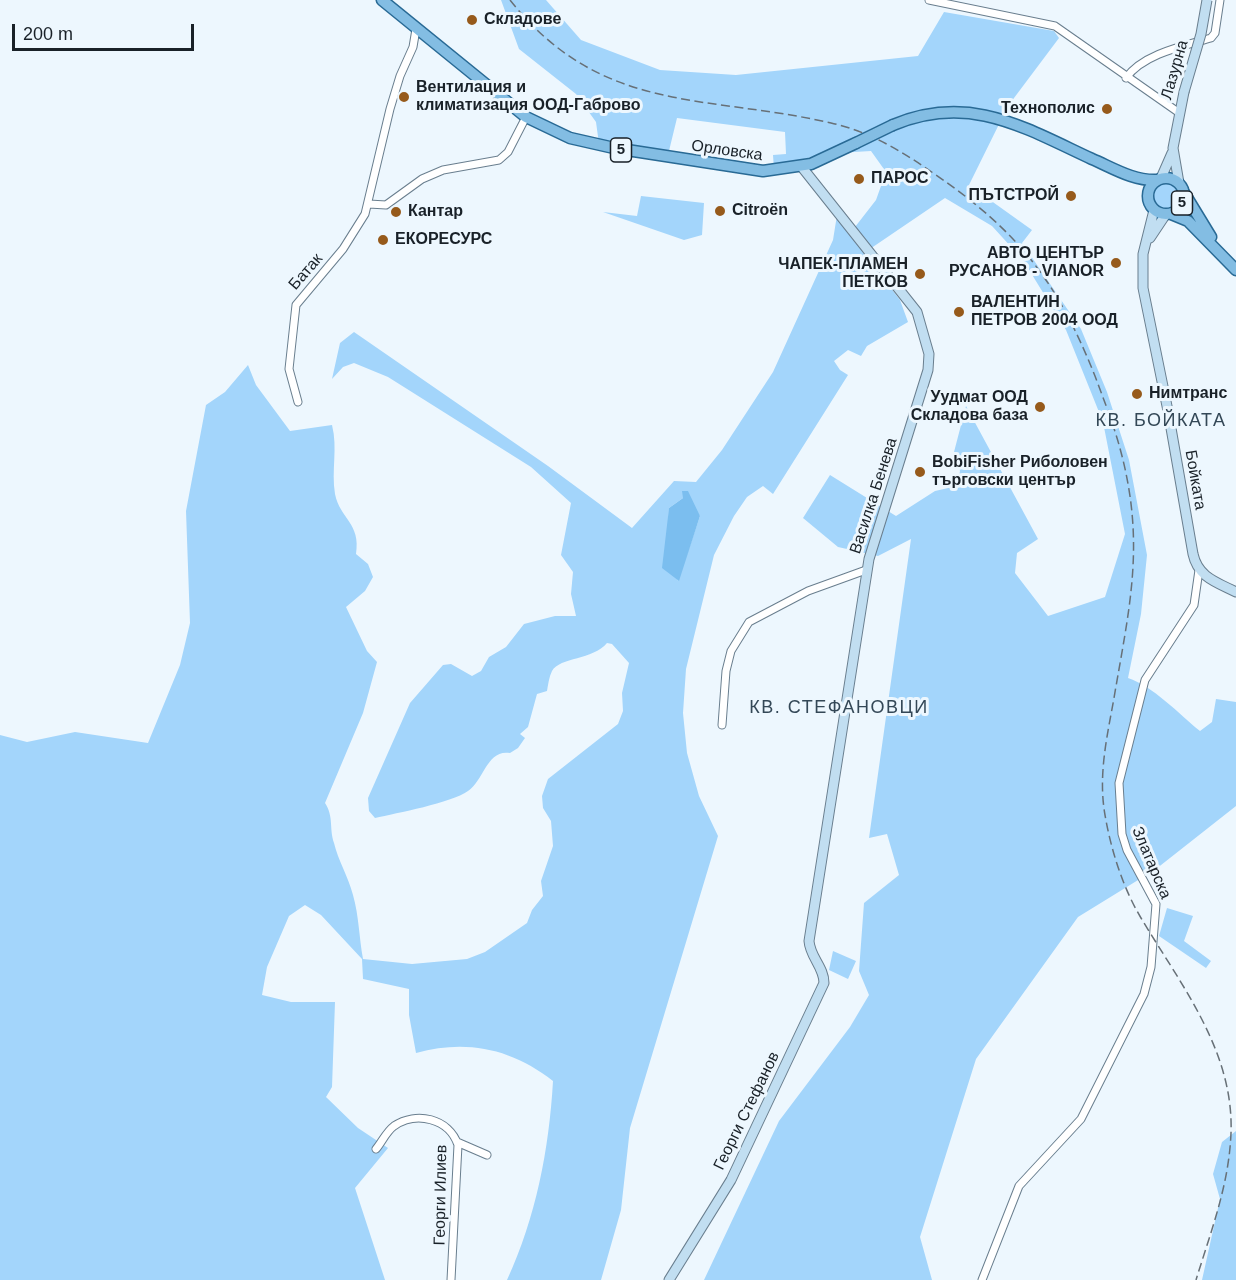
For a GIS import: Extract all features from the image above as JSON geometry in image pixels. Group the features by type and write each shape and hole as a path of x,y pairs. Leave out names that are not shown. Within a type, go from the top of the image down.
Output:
{"main road":[{"name":"Орловска","path":"382,0 526,117 570,138 614,148 746,170 772,171 801,166 893,126 935,112 958,111 985,115 1062,145 1129,176 1159,179"},
{"name":"Орловска","path":"1129,176 1141,189 1152,207"},
{"name":"5","path":"1222,255 1181,187 1170,178 1159,179 1149,189 1152,207 1188,221 1236,270"},
{"name":"5","path":"1168,214 1183,202 1181,187"}],"street":[{"path":"929,0 1055,26 1126,78 1178,112"},
{"name":"Лазурна","path":"1159,179 1173,148 1178,112 1201,34 1207,0"},
{"path":"1126,78 1132,69 1172,49 1210,38 1215,33 1220,0"},
{"name":"Батак","path":"298,402 289,369 296,305 358,229 369,204 390,109 413,47 416,29"},
{"path":"369,204 386,205 422,179 443,170 499,160 508,152 526,117"},
{"name":"Лазурна","path":"1173,148 1181,187"},
{"name":"Василка Бенева","path":"801,166 917,312 929,354 926,381 866,570 810,948"},
{"name":"Бойката","path":"1152,207 1142,274 1145,304 1168,411 1192,554 1199,570"},
{"name":"Бойката","path":"1145,245 1168,214"},
{"path":"722,725 726,671 731,651 745,627 759,615 819,587 866,570"},
{"path":"1199,570 1236,592"},
{"name":"Златарска","path":"982,1280 1019,1186 1081,1119 1144,994 1151,967 1156,904 1127,850 1122,834 1119,783 1145,680 1194,605 1199,570"},
{"name":"Георги Стефанов","path":"669,1280 727,1187 821,994 824,975 810,948"},
{"name":"Георги Илиев","path":"376,1149 393,1127 417,1118 425,1118 442,1125 454,1135 457,1142 451,1280"},
{"path":"457,1142 487,1155"}],"shaded area":[{"path":"501,0 546,0 581,40 660,70 736,75 918,56 944,12 1054,31 1059,38 1008,106 969,185 1032,230 1022,243 1081,329 1107,392 1129,460 1147,555 1141,614 1128,678 1147,687 1200,731 1212,722 1216,699 1236,702 1236,806 1156,869 1078,917 976,1059 920,1237 932,1280 704,1280 779,1121 850,1027 869,995 859,971 864,903 899,875 887,834 869,838 911,539 878,556 838,547 803,518 830,475 896,516 935,491 957,486 960,471 954,452 966,406 1038,539 1017,553 1015,573 1048,616 1105,597 1125,534 1103,422 1066,330 1023,260 992,226 945,198 864,253 900,300 908,322 867,346 861,356 848,350 834,361 840,370 848,375 773,494 763,486 747,497 734,516 714,555 686,669 683,713 687,753 699,796 718,836 630,1128 621,1210 601,1280 507,1280 526,1232 539,1183 548,1132 553,1081 521,1061 488,1050 453,1047 416,1053 409,1015 409,989 363,979 362,959 321,915 305,905 289,916 267,967 262,995 291,1002 335,1002 332,1087 326,1097 358,1128 388,1148 355,1188 385,1280 0,1280 0,735 27,742 75,732 148,743 180,665 190,623 186,511 206,405 225,392 248,365 256,385 290,431 332,425 335,494 341,510 356,535 356,554 368,564 373,577 365,591 346,607 367,651 377,662 363,713 325,803 330,813 336,849 355,903 363,959 412,964 467,959 485,952 527,923 532,910 543,896 541,881 553,846 551,821 543,808 542,796 548,779 618,724 623,711 622,693 629,663 612,644 607,643 594,653 556,666 551,673 547,691 537,694 528,727 520,734 525,738 518,748 510,753 502,753 491,760 468,791 437,803 375,818 369,811 368,798 410,703 443,665 451,664 472,676 481,671 489,657 506,647 524,624 555,616 576,616 571,594 573,572 561,555 571,503 531,467 388,377 354,363 343,367 332,379 340,343 354,332 548,466 632,528 674,481 696,482 722,450 773,372 833,240 837,215 855,227 876,200 886,172 871,151 821,154 774,169 773,155 786,154 785,132 677,118 668,155 599,144 596,122 576,94 519,49","holes":["683,498 700,516 678,581 668,533 669,508"]},
{"path":"1166,182 1176,186 1180,196 1176,206 1166,210 1156,206 1152,196 1156,186"},
{"path":"641,196 704,203 702,235 684,240 603,212 637,216"},
{"path":"682,491 688,491 700,516 679,581 662,568 669,508 683,498"},
{"path":"1167,908 1193,916 1184,941 1211,961 1206,968 1159,936"},
{"path":"833,951 856,961 848,979 829,970"},
{"path":"1236,1131 1236,1280 1202,1280 1220,1199 1213,1174 1222,1142"}],"railway":[{"path":"510,0 545,37 581,64 619,82 658,94 698,102 831,123 873,137 899,151 936,175 991,217 1033,262 1066,313 1081,343 1110,416 1122,456 1133,520 1134,549 1129,606 1103,771 1103,800 1108,828 1118,868 1129,894 1141,918 1188,994 1214,1047 1224,1074 1230,1103 1231,1133 1227,1171 1196,1280"}],"place":[{"name":"Складове","path":"472,20"},
{"name":"Вентилация и климатизация ООД-Габрово","path":"404,97"},
{"name":"Технополис","path":"1107,109"},
{"name":"ПАРОС","path":"859,179"},
{"name":"ПЪТСТРОЙ","path":"1071,196"},
{"name":"Citroën","path":"720,211"},
{"name":"Кантар","path":"396,212"},
{"name":"ЕКОРЕСУРС","path":"383,240"},
{"name":"АВТО ЦЕНТЪР РУСАНОВ - VIANOR","path":"1116,263"},
{"name":"ЧАПЕК-ПЛАМЕН ПЕТКОВ","path":"920,274"},
{"name":"ВАЛЕНТИН ПЕТРОВ 2004 ООД","path":"959,312"},
{"name":"Нимтранс","path":"1137,394"},
{"name":"Уудмат ООД Складова база","path":"1040,407"},
{"name":"BobiFisher Риболовен търговски център","path":"920,472"}],"district":[{"name":"КВ. БОЙКАТА","path":"1161,421"},
{"name":"КВ. СТЕФАНОВЦИ","path":"839,708"}]}
